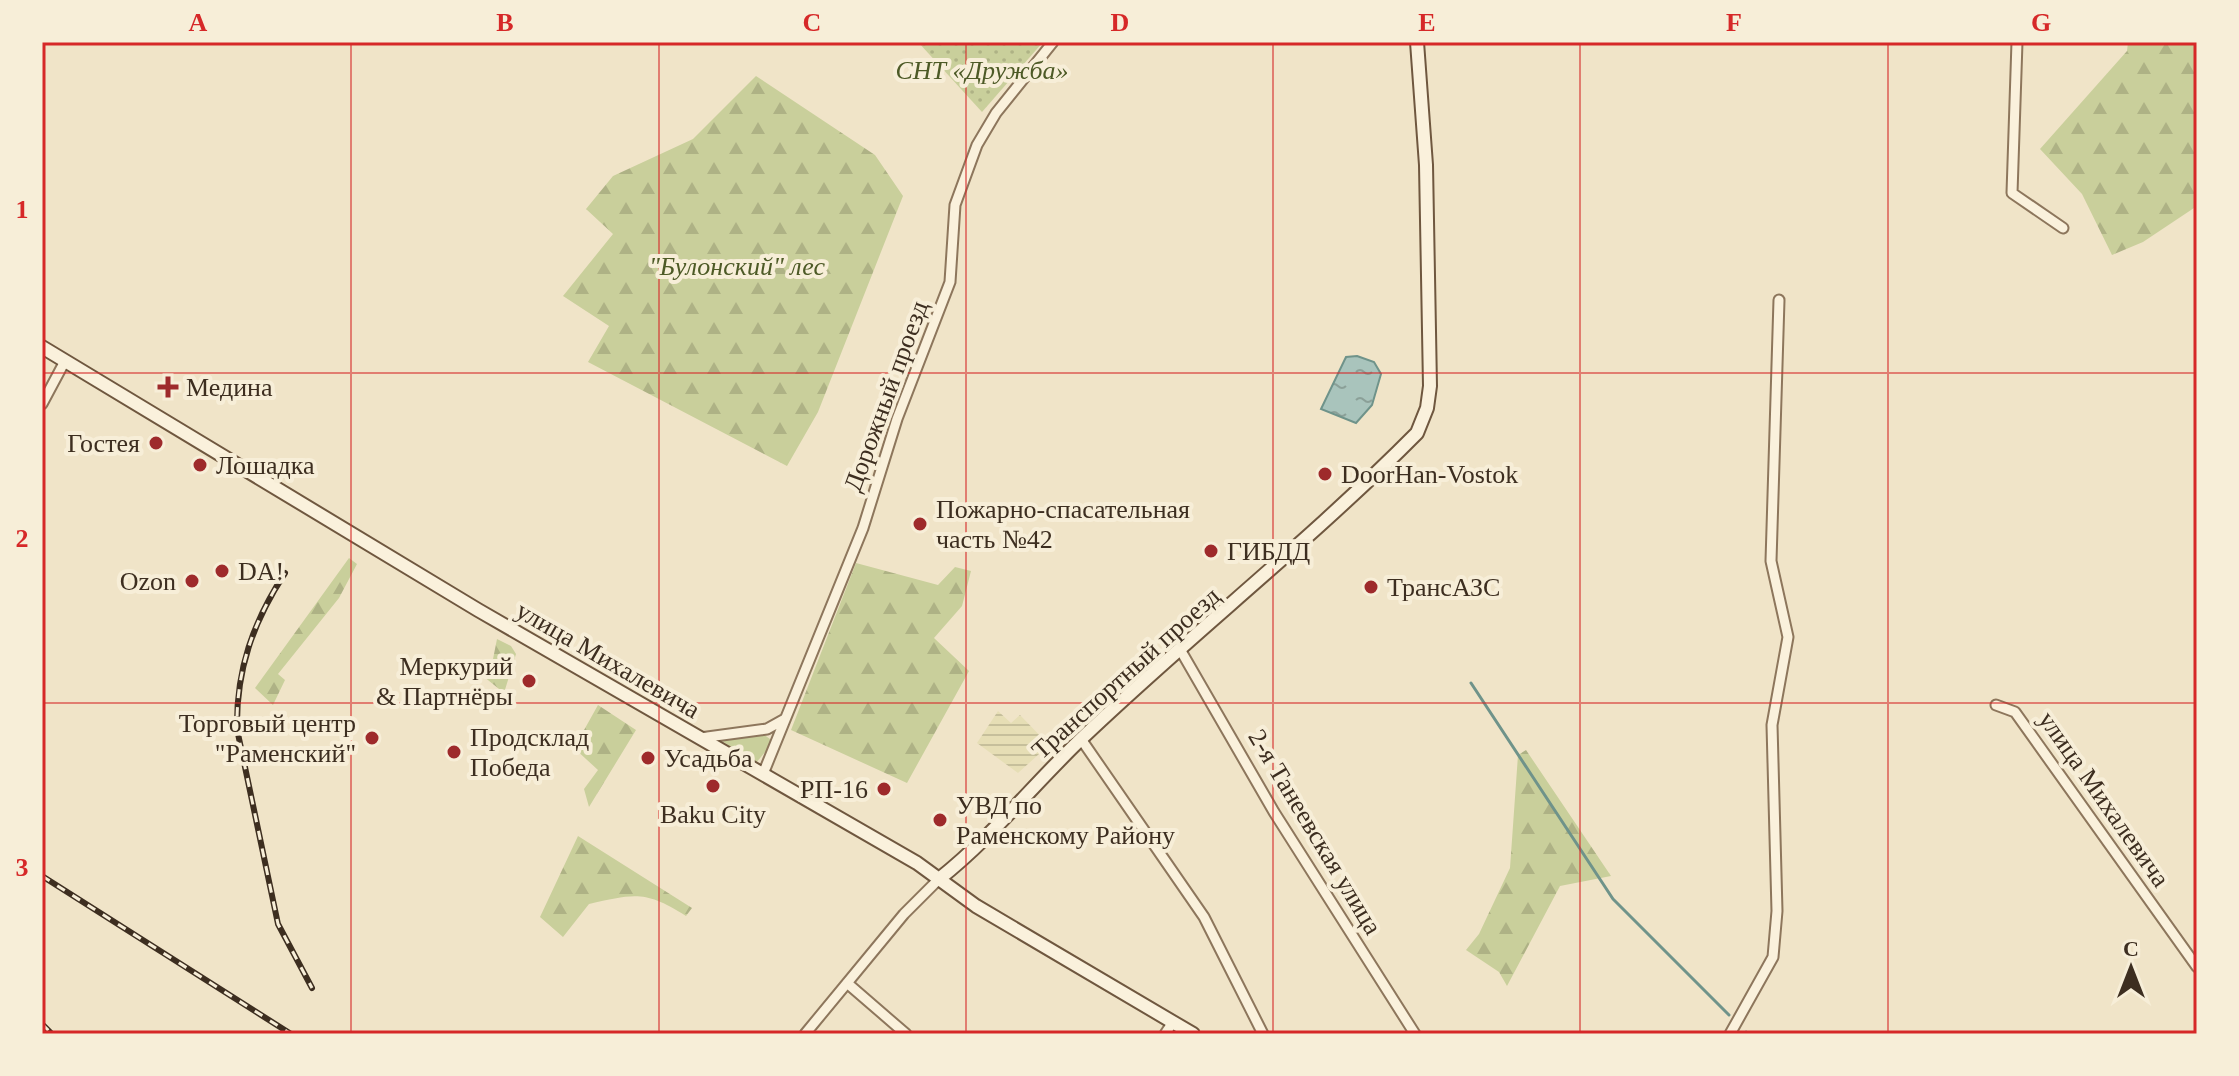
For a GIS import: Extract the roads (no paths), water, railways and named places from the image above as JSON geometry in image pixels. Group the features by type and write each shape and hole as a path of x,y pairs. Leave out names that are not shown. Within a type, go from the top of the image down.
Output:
{"main road":[{"name":"Транспортный проезд","path":"939,879 969,855 1081,739 1417,433 1430,386 1426,165 1417,42"},
{"name":"улица Михалевича","path":"42,347 696,738 763,774 939,879 1001,921 1193,1034"}],"street":[{"name":"Дорожный проезд","path":"763,774 863,528 897,419 950,282 955,205 977,145 996,113 1053,42"},
{"path":"2017,42 2012,193 2063,228"},
{"path":"1731,1033 1773,957 1777,911 1772,725 1788,637 1771,561 1779,300"},
{"path":"42,404 65,361"},
{"name":"2-я Танеевская улица","path":"1181,651 1274,812 1415,1034"},
{"name":"улица Михалевича","path":"1996,705 2015,712 2197,967"},
{"path":"696,738 767,729 783,722 792,709"},
{"path":"1081,739 1204,917 1263,1034"},
{"name":"Транспортный проезд","path":"805,1034 929,885 939,879"},
{"path":"847,983 906,1034"},
{"path":"1165,1034 1173,1022"}],"water":[{"path":"1357,356 1374,362 1381,374 1372,405 1356,423 1321,409 1346,357"}],"waterway":[{"path":"1471,683 1613,899 1729,1015"}],"railway":[{"path":"285,573 255,628 249,647 237,707 237,729 278,924 312,988"},
{"path":"42,876 291,1034"},
{"path":"42,1024 52,1034"}],"place":[{"name":"Медина","path":"168,387"},
{"name":"Гостея","path":"156,443"},
{"name":"Лошадка","path":"200,465"},
{"name":"DoorHan-Vostok","path":"1325,474"},
{"name":"Пожарно-спасательная часть №42","path":"920,524"},
{"name":"ГИБДД","path":"1211,551"},
{"name":"DA!","path":"222,571"},
{"name":"Ozon","path":"192,581"},
{"name":"ТрансАЗС","path":"1371,587"},
{"name":"Меркурий & Партнёры","path":"529,681"},
{"name":"Торговый центр \"Раменский\"","path":"372,738"},
{"name":"Продсклад Победа","path":"454,752"},
{"name":"Усадьба","path":"648,758"},
{"name":"Baku City","path":"713,786"},
{"name":"РП-16","path":"884,789"},
{"name":"УВД по Раменскому Району","path":"940,820"}],"park label":[{"name":"СНТ «Дружба»","path":"982,70"},
{"name":"\"Булонский\" лес","path":"737,266"}]}
